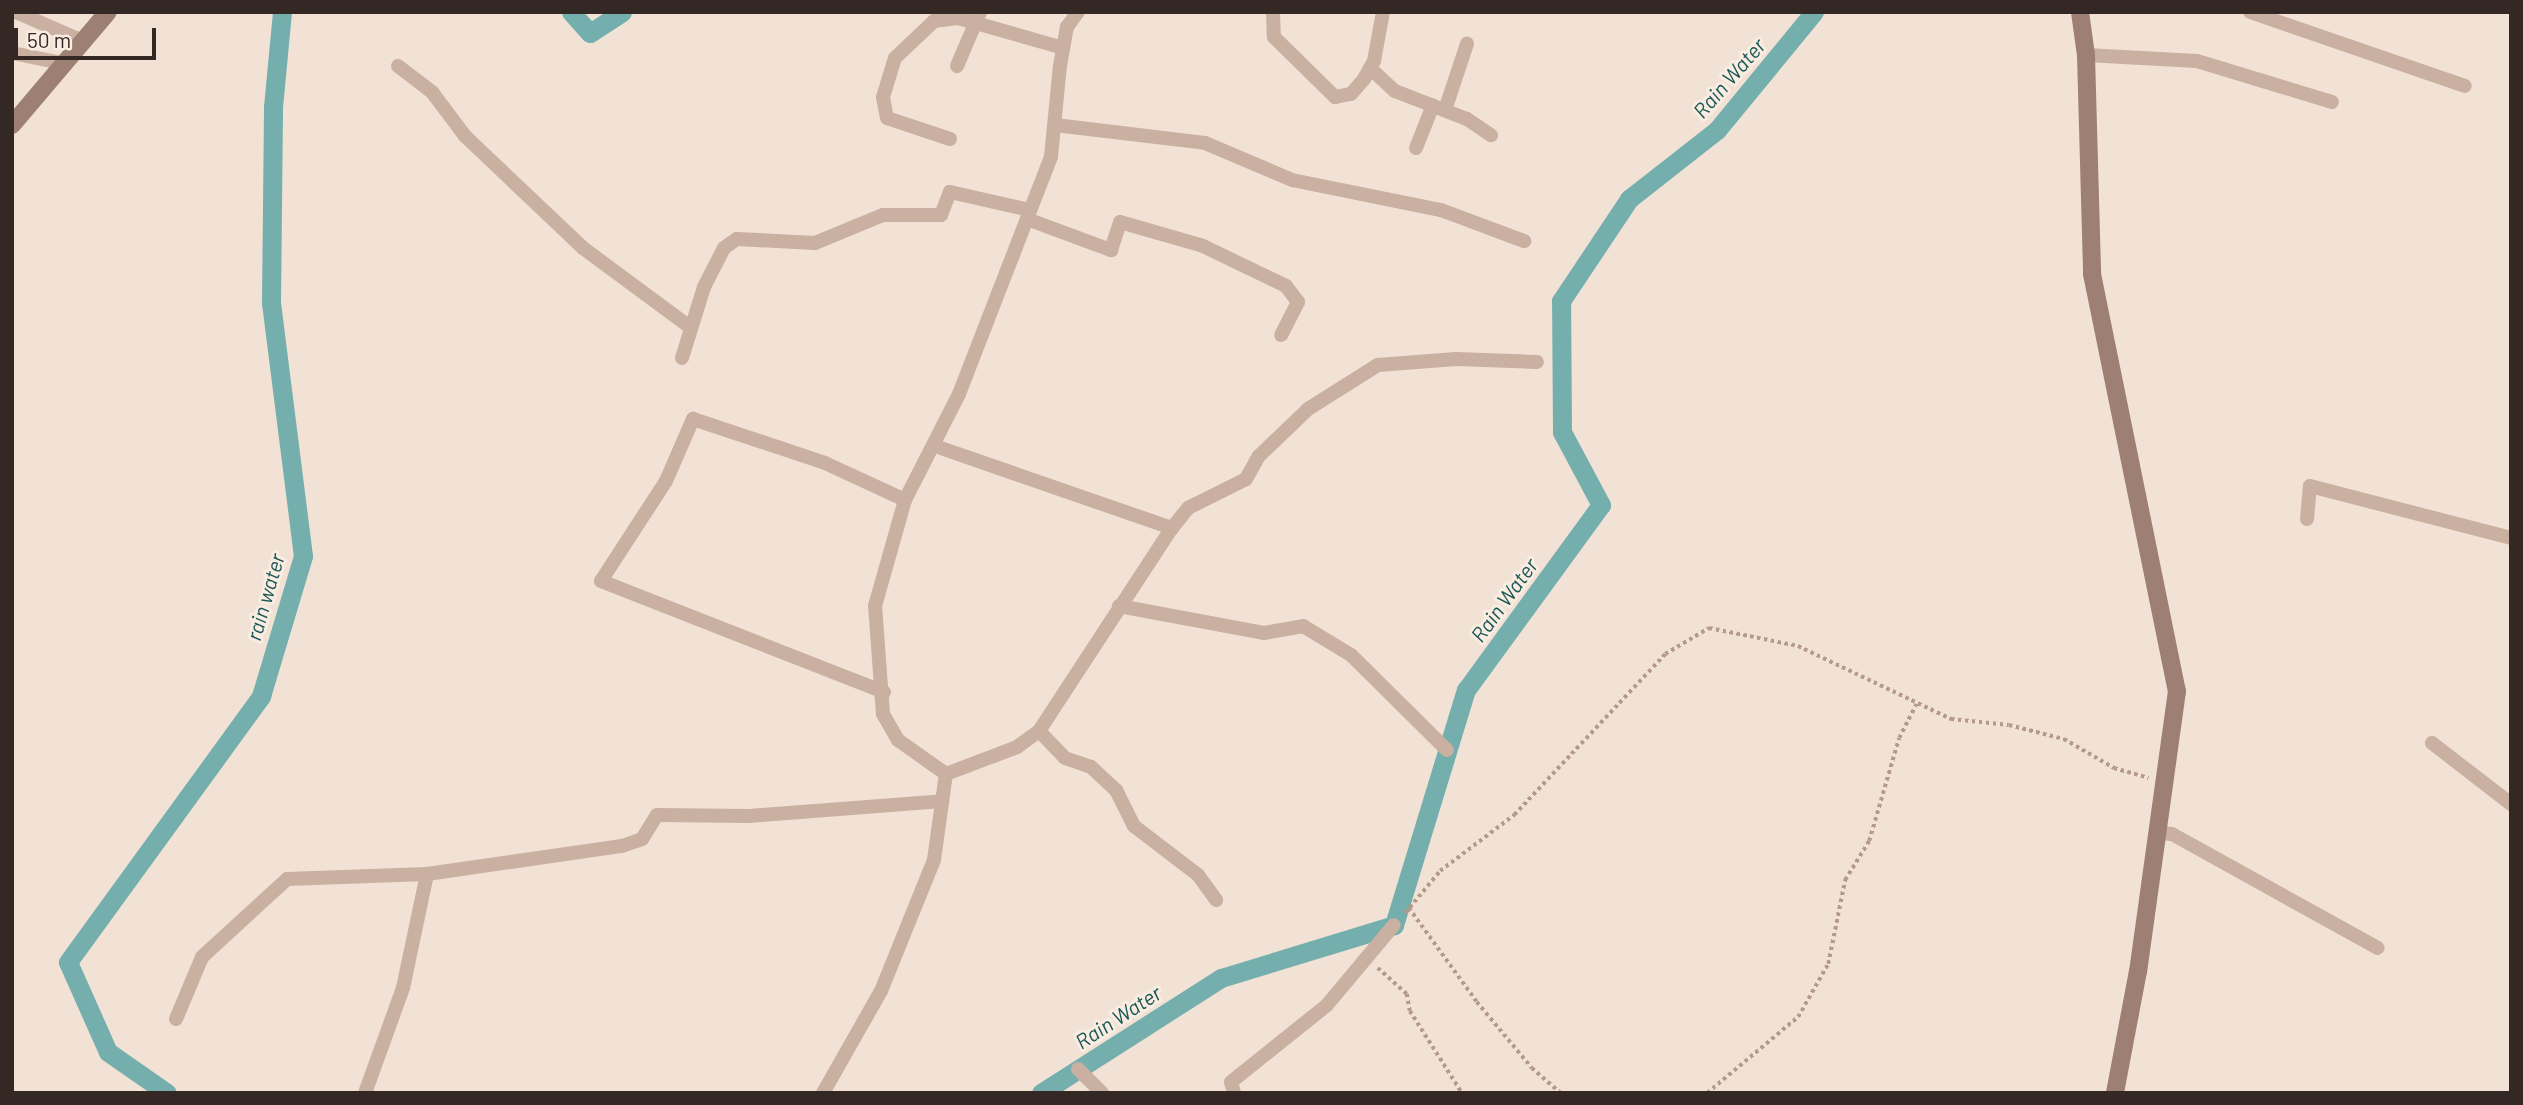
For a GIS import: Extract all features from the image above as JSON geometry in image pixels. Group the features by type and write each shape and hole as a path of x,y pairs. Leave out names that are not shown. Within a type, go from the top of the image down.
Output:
{"street":[{"path":"16,12 85,42"},
{"path":"12,125 108,12"},
{"path":"946,774 898,740 883,714 884,692 875,606 905,500 935,446 1051,157 1063,48 1078,12"},
{"path":"1273,12 1274,37 1335,97 1351,94 1370,68 1383,12"},
{"path":"2080,12 2086,55 2092,274 2177,691 2115,1093"},
{"path":"2250,12 2465,86"},
{"path":"950,139 887,118 885,77 895,58 934,21 977,17 1063,48"},
{"path":"957,66 977,17"},
{"path":"1416,148 1439,107 1467,44"},
{"path":"12,53 66,64"},
{"path":"2086,55 2197,61 2332,102"},
{"path":"398,66 432,92 465,136 555,216 583,248 691,328"},
{"path":"1370,68 1395,92 1439,107 1491,135"},
{"path":"1055,125 1205,143 1292,180 1441,210 1524,241"},
{"path":"682,358 719,258 737,239 815,243 883,215 941,215 950,192 1029,215 1111,250 1120,222 1203,246 1286,286 1298,302 1281,335"},
{"path":"946,774 1017,747 1039,731 1119,606 1188,508 1246,479 1259,456 1308,410 1378,365 1456,359 1537,362"},
{"path":"884,692 601,581 666,481 693,419 825,463 905,500"},
{"path":"935,446 1172,528"},
{"path":"2306,519 2310,486 2511,538"},
{"path":"1119,606 1264,633 1303,626 1351,655 1447,750"},
{"path":"1039,731 1065,758 1091,767 1116,790 1134,826 1198,875 1216,900"},
{"path":"2432,743 2511,804"},
{"path":"823,1093 881,991 934,860 946,774"},
{"path":"176,1019 202,957 287,879 427,874 622,846 642,839 657,815 749,816 942,801"},
{"path":"2157,833 2172,834 2378,948"},
{"path":"365,1093 402,988 427,874"},
{"path":"1229,1089 1327,1005 1394,925"},
{"path":"1078,1069 1102,1093"}],"path":[{"path":"1394,925 1440,871 1514,815 1665,654 1709,628 1798,646 1951,719 2009,724 2064,739 2114,768 2164,783"},
{"path":"1707,1093 1798,1017 1828,964 1845,880 1869,841 1899,738 1916,703"},
{"path":"1409,908 1477,1002 1532,1068 1561,1093"},
{"path":"1362,963 1387,970 1407,994 1410,1011 1462,1093"}],"waterway":[{"name":"rain water","path":"167,1093 108,1052 68,962 261,696 303,556 271,302 273,107 282,12"},
{"name":"rain water","path":"571,12 590,33 622,12"},
{"name":"Rain Water","path":"1041,1093 1221,978 1394,925 1466,690 1601,505 1562,432 1561,301 1629,199 1717,130 1814,12"}]}
